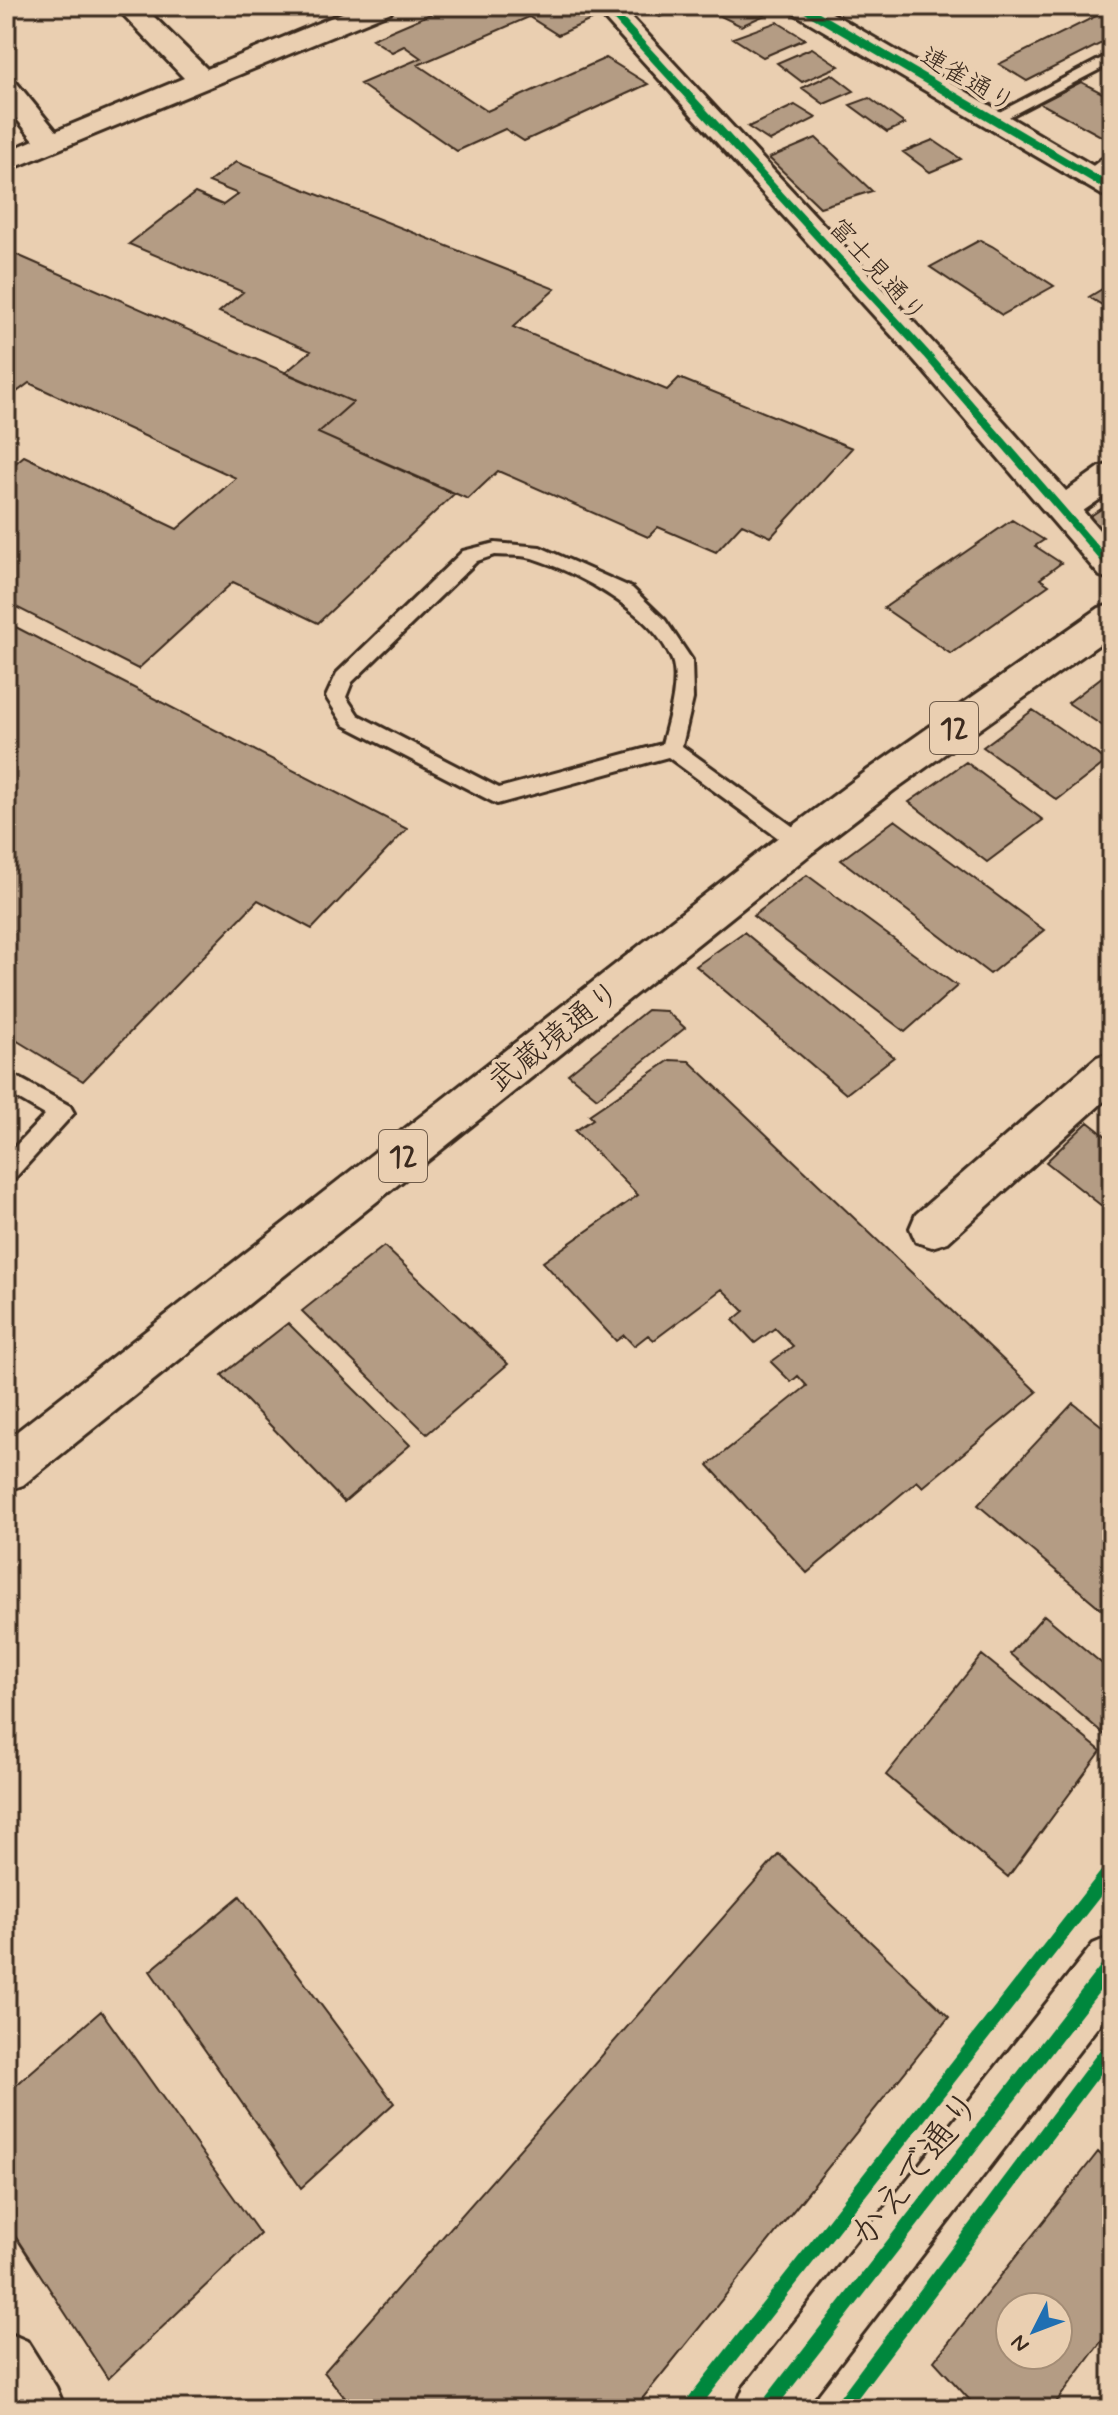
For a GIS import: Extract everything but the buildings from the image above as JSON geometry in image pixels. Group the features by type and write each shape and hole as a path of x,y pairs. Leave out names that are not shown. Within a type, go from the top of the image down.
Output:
{"street":[{"path":"128,6 202,80"},
{"path":"314,6 335,25"},
{"path":"6,162 382,6"},
{"name":"富士見通り","path":"606,6 1063,509 1112,568"},
{"name":"連雀通り","path":"801,6 994,119 1105,177"},
{"path":"6,88 51,143"},
{"path":"1063,509 1112,475"},
{"name":"武蔵境通り","path":"6,1469 799,842 881,780 1112,617"},
{"path":"932,1228 1112,1069"},
{"name":"かえで通り","path":"766,2409 1112,1963"},
{"path":"6,2362 34,2409"}],"lane":[{"path":"994,119 1112,57"},
{"path":"495,549 533,551 625,593 658,625 682,660 683,699 671,749 497,796 351,720 336,697 344,678 470,556 495,549"},
{"path":"671,749 799,842"},
{"path":"6,1080 62,1113 6,1172"}],"cycle path":[{"path":"606,6 926,354 1112,568"},
{"path":"801,6 1112,189"},
{"path":"689,2409 1112,1869"},
{"path":"766,2409 1112,1963"},
{"path":"840,2409 1112,2046"}]}
